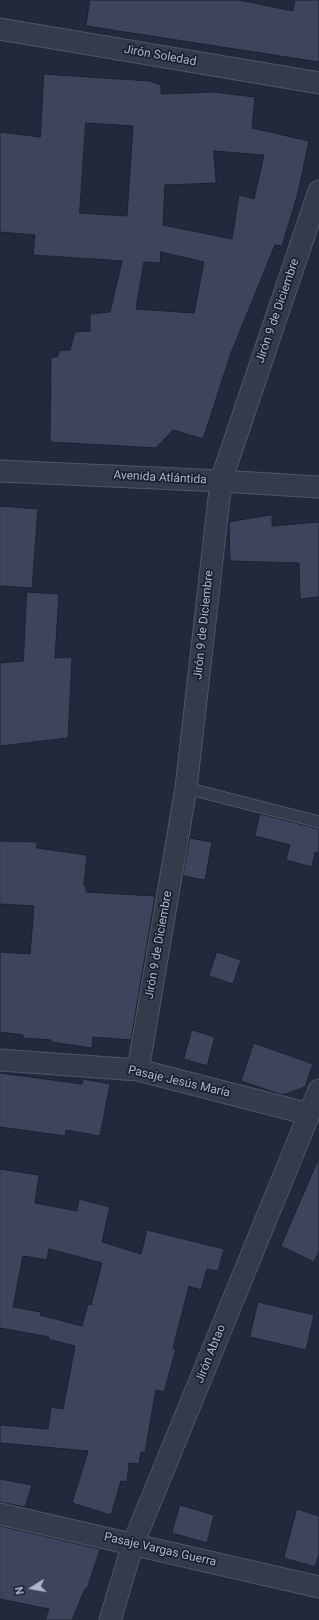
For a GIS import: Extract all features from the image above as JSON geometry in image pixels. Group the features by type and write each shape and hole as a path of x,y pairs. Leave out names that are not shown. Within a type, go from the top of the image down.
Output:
{"street":[{"name":"Jirón Soledad","path":"0,29 319,83"},
{"name":"Jirón 9 de Diciembre","path":"138,1070 186,788 221,481 319,191"},
{"name":"Avenida Atlántida","path":"0,471 319,487"},
{"name":"Pasaje Jesús María","path":"0,1060 138,1070 309,1114"},
{"name":"Jirón Abtao","path":"110,1620 133,1544 319,1090"},
{"name":"Pasaje Vargas Guerra","path":"0,1514 319,1588"}],"lane":[{"path":"186,788 319,822"}],"building":[{"path":"90,0 239,0 293,11 295,0 319,0 319,62 86,26"},
{"path":"44,74 150,81 161,85 161,94 214,92 255,97 252,128 309,141 298,193 282,246 275,245 231,353 203,439 173,430 156,448 50,442 51,358 58,356 59,351 70,350 75,332 90,331 90,314 110,312 122,261 33,255 35,235 0,232 0,132 40,137","holes":["86,123 133,126 127,216 80,213","214,151 264,155 254,199 239,195 232,239 163,225 165,185 216,183","161,252 204,262 194,313 136,309 144,262 160,263"]},
{"path":"0,506 38,509 32,588 0,586"},
{"path":"272,515 272,526 319,522 319,597 300,599 299,563 230,561 229,522"},
{"path":"27,592 59,594 55,658 72,657 68,738 0,746 0,663 23,661"},
{"path":"260,814 319,829 319,853 315,852 312,867 286,860 290,845 255,836"},
{"path":"190,838 212,842 205,880 183,876"},
{"path":"0,841 37,842 37,848 87,855 84,886 86,886 86,892 155,896 131,1040 93,1037 92,1048 51,1042 51,1040 23,1038 23,1035 0,1032 0,952 30,954 34,906 0,904"},
{"path":"217,952 241,960 233,984 209,976"},
{"path":"192,1030 215,1037 207,1066 184,1059"},
{"path":"254,1043 313,1064 305,1087 283,1095 241,1081"},
{"path":"0,1073 82,1084 83,1079 110,1084 100,1136 66,1130 65,1136 0,1127"},
{"path":"319,1158 319,1251 314,1262 281,1246"},
{"path":"0,1169 39,1175 35,1203 77,1211 79,1199 110,1207 102,1242 141,1254 147,1230 224,1249 218,1271 207,1269 201,1290 189,1286 173,1348 176,1349 164,1392 156,1390 145,1452 141,1452 139,1464 129,1463 127,1482 121,1481 111,1515 72,1503 88,1451 0,1443 0,1425 48,1429 51,1407 63,1409 75,1346 48,1339 49,1337 0,1328","holes":["49,1249 102,1263 91,1305 88,1304 82,1326 40,1315 41,1312 13,1307 23,1256 47,1260"]},
{"path":"258,1302 314,1315 306,1350 250,1337"},
{"path":"0,1479 32,1485 25,1507 0,1502"},
{"path":"180,1505 214,1515 207,1543 172,1533"},
{"path":"297,1509 319,1516 319,1554 315,1567 284,1558"},
{"path":"0,1526 100,1549 87,1589 85,1589 72,1620 45,1620 49,1609 0,1599"}]}
